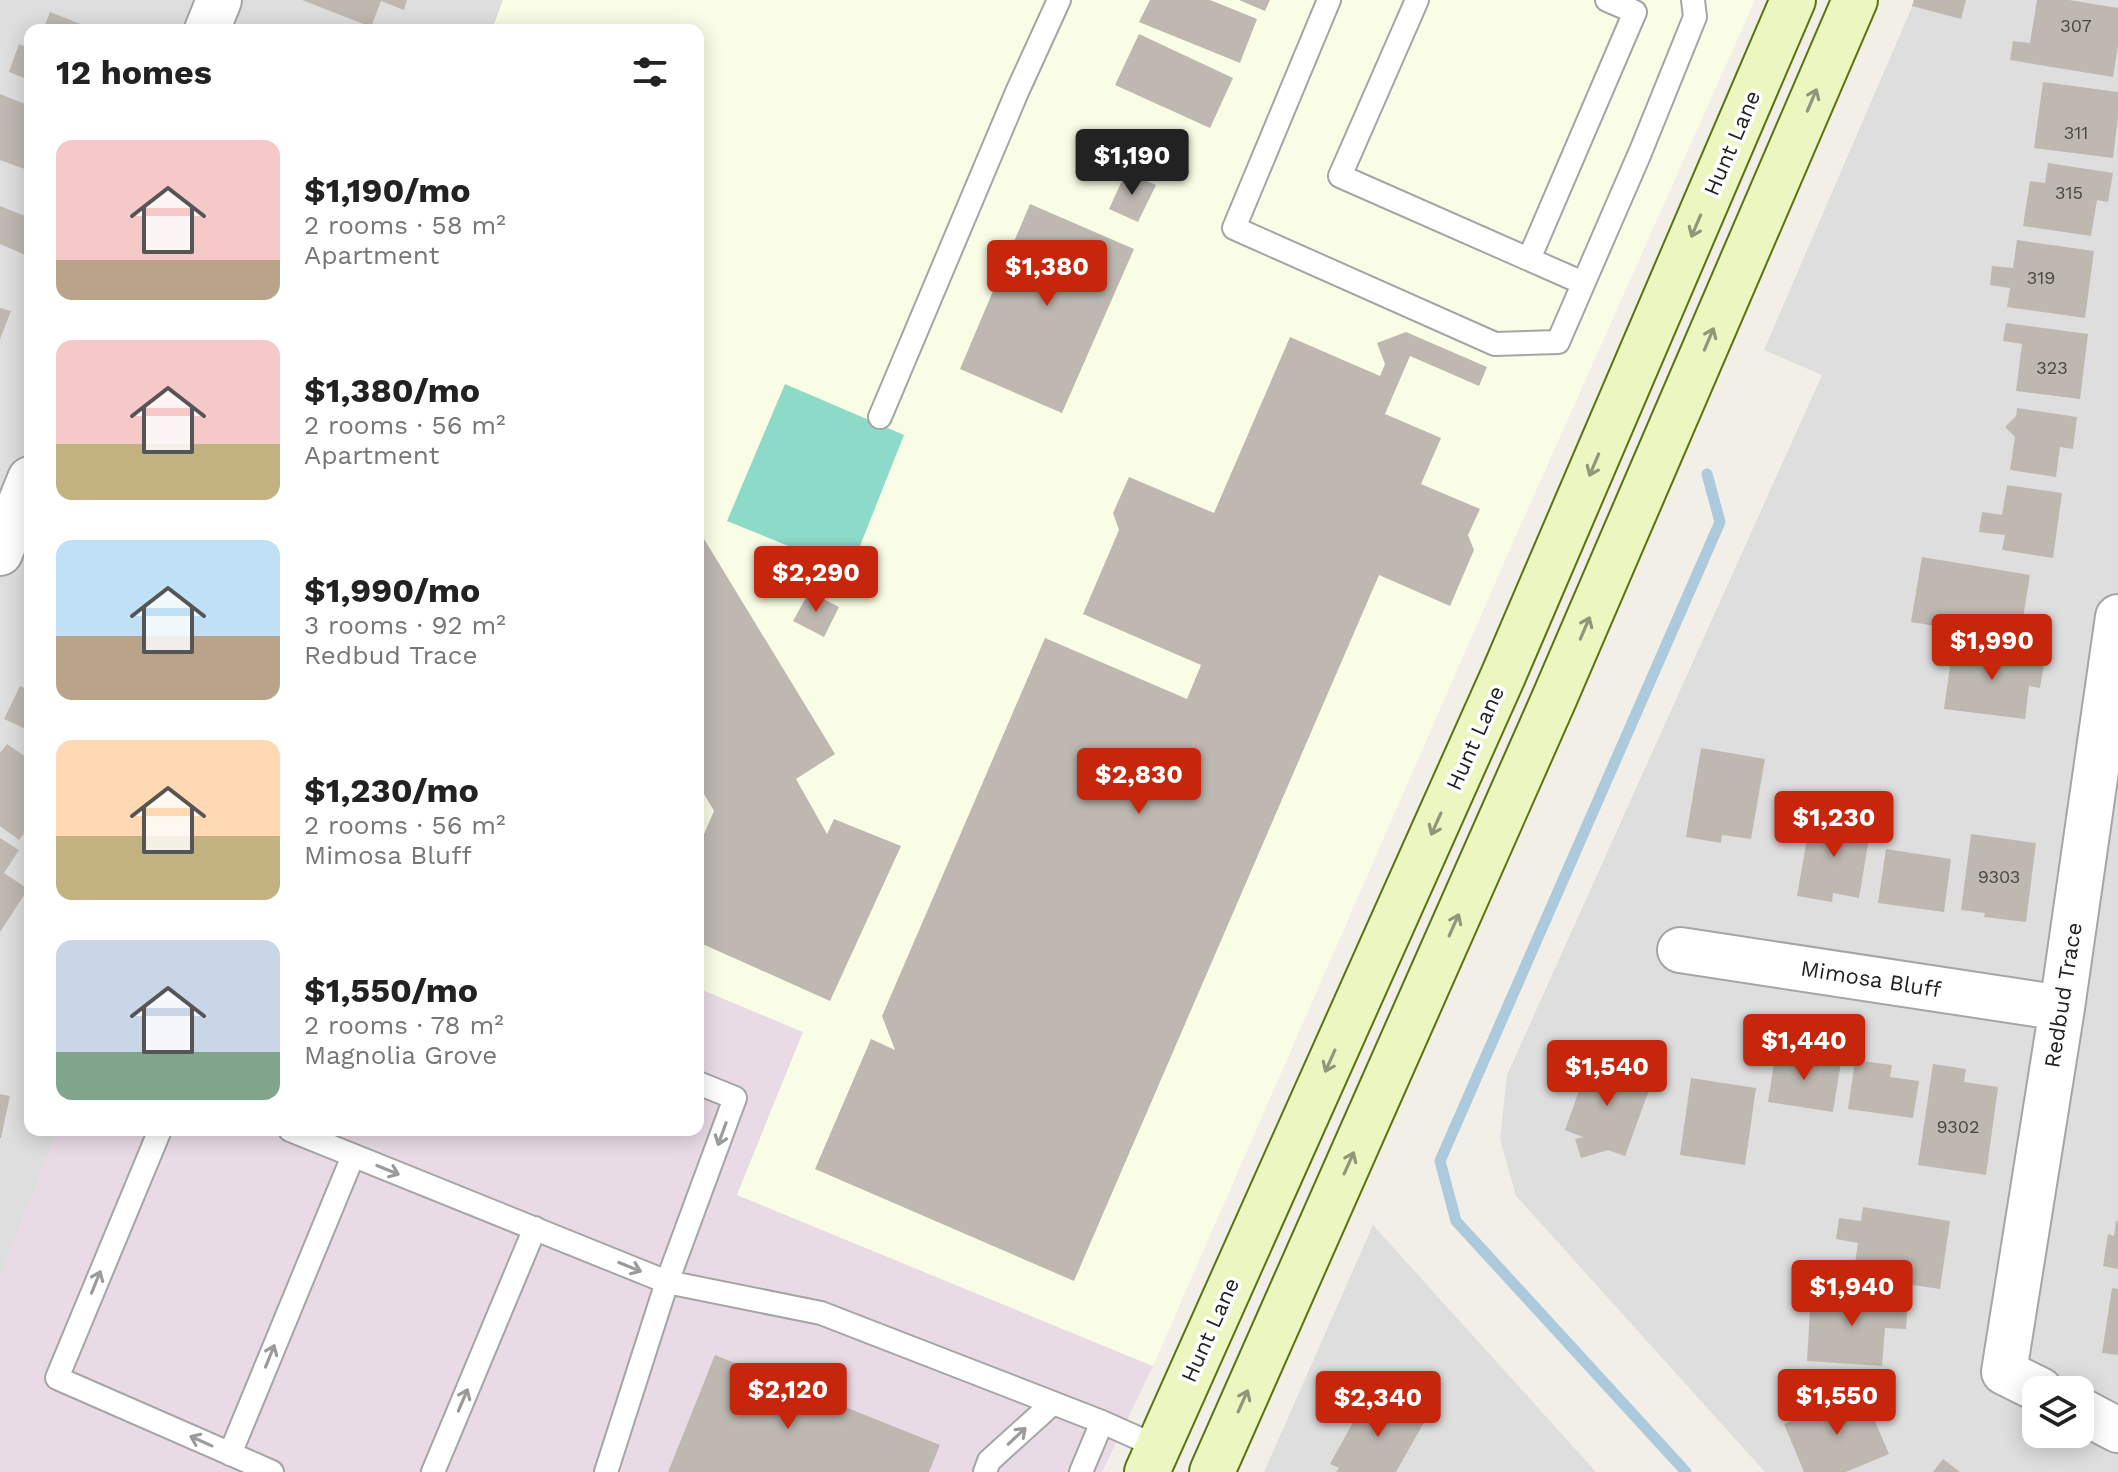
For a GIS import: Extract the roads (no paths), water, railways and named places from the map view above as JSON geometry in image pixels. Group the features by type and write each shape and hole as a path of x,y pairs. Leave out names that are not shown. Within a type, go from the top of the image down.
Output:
{"main road":[{"name":"Hunt Lane","path":"1160,1464 1793,0"},
{"path":"1212,1472 1554,699 1855,0"},
{"path":"1503,676 1554,699"}],"street":[{"path":"209,24 219,0"},
{"path":"0,553 24,494"},
{"name":"Redbud Trace","path":"2023,1376 2062,1008 2118,617"},
{"name":"Mimosa Bluff","path":"1680,950 2062,1008"},
{"path":"2094,1417 2118,1430"}],"lane":[{"path":"880,417 1059,0"},
{"path":"1329,0 1234,228 1495,344 1558,342 1695,17 1693,0"},
{"path":"1417,0 1340,176 1583,283"},
{"path":"1529,259 1635,12 1607,0"},
{"path":"606,1472 667,1282 735,1098 704,1085"},
{"path":"158,1136 57,1378 272,1472"},
{"path":"305,1136 667,1282 821,1313 1102,1422 1160,1464"},
{"path":"230,1454 353,1156"},
{"path":"433,1472 535,1228"},
{"path":"985,1472 989,1461 1053,1403"},
{"path":"1081,1472 1102,1422"}],"waterway":[{"path":"1686,1472 1456,1221 1440,1161 1720,522 1707,474"}]}
